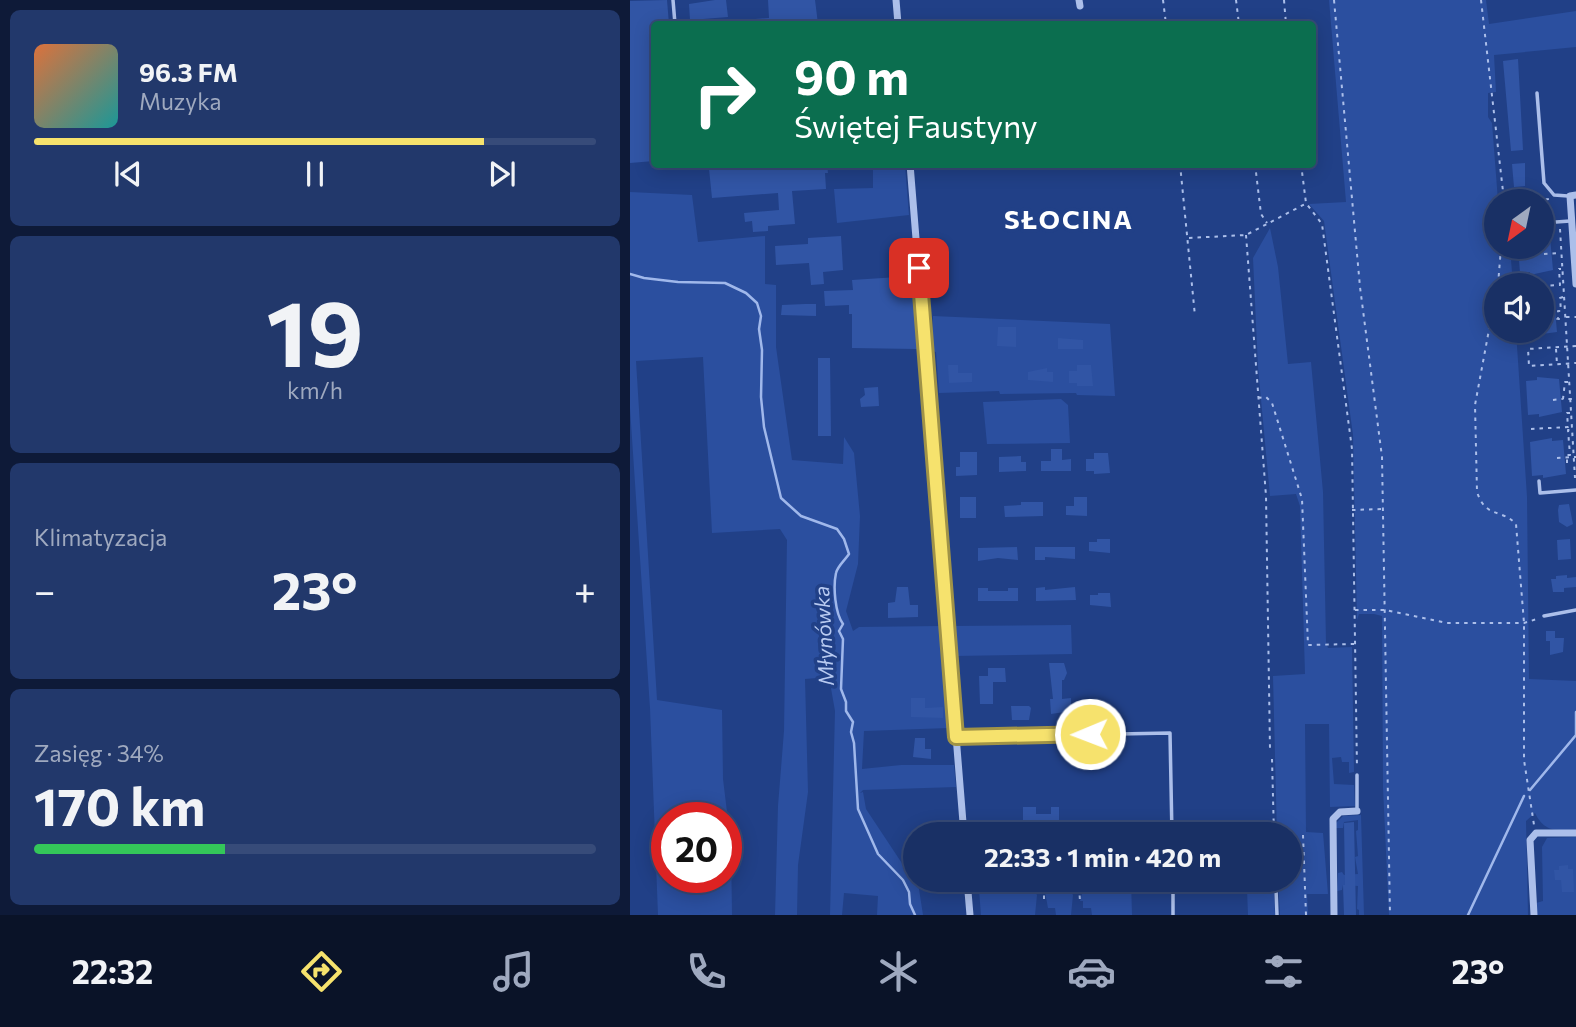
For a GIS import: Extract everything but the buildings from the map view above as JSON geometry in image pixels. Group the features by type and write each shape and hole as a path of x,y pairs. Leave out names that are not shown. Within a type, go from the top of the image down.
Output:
{"street":[{"path":"896,0 898,21"},
{"path":"910,168 963,822"},
{"path":"1573,196 1576,284"},
{"path":"1334,915 1333,819 1340,811 1357,811"},
{"path":"1534,915 1530,840 1536,833 1576,833"},
{"path":"968,892 970,915"}],"lane":[{"path":"673,0 675,21"},
{"path":"1536,93 1544,183 1554,195 1573,196"},
{"path":"1554,223 1572,223"},
{"path":"1539,481 1540,493 1576,491"},
{"path":"1545,616 1576,610"},
{"path":"956,737 1170,733 1172,822"},
{"path":"1357,775 1357,811"},
{"path":"1173,892 1173,915"},
{"path":"1276,892 1278,915"}],"path":[{"path":"1163,0 1166,21"},
{"path":"1236,0 1239,21"},
{"path":"1284,0 1286,21"},
{"path":"1334,0 1360,287 1382,457 1390,915"},
{"path":"1481,0 1504,189"},
{"path":"1180,168 1195,316"},
{"path":"1255,168 1261,214 1267,224"},
{"path":"1302,168 1306,203 1322,224 1352,449 1357,775"},
{"path":"1188,239 1246,234 1306,203"},
{"path":"1567,463 1567,455 1570,455 1571,413 1560,227 1572,223"},
{"path":"1246,234 1266,496 1270,749"},
{"path":"1554,253 1562,253"},
{"path":"1554,285 1562,285"},
{"path":"1558,319 1558,312 1561,311 1560,298 1564,297"},
{"path":"1554,319 1576,317"},
{"path":"1486,343 1475,404 1477,492 1481,503 1491,513 1510,517 1516,524 1524,623 1524,760 1530,811 1536,833"},
{"path":"1576,346 1528,349 1529,366 1576,363"},
{"path":"1556,348 1557,365"},
{"path":"1563,399 1565,382 1569,382"},
{"path":"1258,398 1266,397 1272,403 1302,499 1307,643 1355,644"},
{"path":"1553,400 1576,399"},
{"path":"1531,429 1570,429"},
{"path":"1570,429 1575,478"},
{"path":"1557,458 1575,458"},
{"path":"1352,510 1383,509"},
{"path":"1354,610 1384,610 1447,623 1524,623 1545,616"},
{"path":"1272,760 1274,822"},
{"path":"1303,835 1307,915"},
{"path":"1044,892 1044,902"},
{"path":"1079,892 1080,901"}],"shaded area":[{"path":"1329,0 1486,0 1489,24 1576,11 1576,47 1494,55 1496,92 1488,93 1488,117 1492,123 1497,189 1484,189 1484,259 1511,259 1512,273 1484,273 1484,343 1517,343 1527,497 1529,679 1576,681 1576,830 1547,827 1535,813 1526,821 1528,915 1389,915 1383,788 1382,616 1359,614 1357,620 1353,435 1324,221 1309,204 1346,202"},
{"path":"873,168 905,168 909,215 837,223 834,189 873,188"},
{"path":"630,192 692,195 698,242 765,236 765,284 776,285 776,347 792,460 843,464 844,437 854,453 860,516 858,564 846,611 853,631 859,627 941,626 943,629 949,728 864,731 862,769 901,765 954,765 956,787 863,790 860,793 863,792 866,809 903,865 903,892 919,892 923,915 877,915 878,896 844,893 842,915 830,915 835,711 829,677 805,679 808,792 798,865 797,915 775,915 778,806 784,731 787,540 780,529 712,533 703,357 636,361 657,700 722,710 726,802 654,802 630,408"},
{"path":"1270,228 1278,267 1288,364 1311,362 1323,492 1326,642 1328,648 1352,647 1354,772 1349,773 1349,762 1342,762 1341,757 1332,758 1334,784 1354,785 1355,806 1330,807 1329,724 1305,724 1306,832 1323,833 1328,894 1307,894 1308,915 1280,915 1279,892 1302,892 1302,822 1277,822 1273,676 1305,674 1300,506 1296,494 1270,496 1258,367 1253,258"},
{"path":"933,316 1110,324 1115,396 1076,393 1000,394 999,391 939,393 936,352 932,351"},
{"path":"1061,399 1068,405 1070,443 987,444 983,402"},
{"path":"1071,625 1072,654 954,656 952,626"},
{"path":"1361,815 1364,915 1359,915 1357,909 1358,886 1343,885 1342,890 1337,891 1338,873 1358,874 1355,857 1358,856 1358,820 1344,822 1343,828 1336,828 1336,823 1343,816"},
{"path":"1576,837 1576,915 1537,915 1536,903 1543,901 1542,847 1547,838"},
{"path":"979,892 1035,892 1037,895 1035,915 981,915"},
{"path":"1045,892 1071,892 1073,895 1071,915 1056,915 1055,908 1048,908"},
{"path":"1082,892 1131,892 1132,915 1092,915 1091,908 1083,908 1083,901 1080,901"},
{"path":"1247,892 1274,892 1275,915 1248,915"},
{"path":"657,893 732,893 732,915 658,915"}],"waterway":[{"name":"Młynówka","path":"630,274 678,282 725,283 746,293 757,303 761,316 759,329 764,427 781,498 801,516 837,529 849,554 837,571 835,592 836,607 843,624 839,631 843,639 841,689 846,711 853,722 851,732 858,809 878,854 903,880 915,915"},
{"path":"1530,790 1576,735 1576,712"},
{"path":"1468,915 1524,796"}],"district":[{"name":"SŁOCINA","path":"1069,218"}],"route":[{"path":"919,268 956,737 1090,734"}]}
